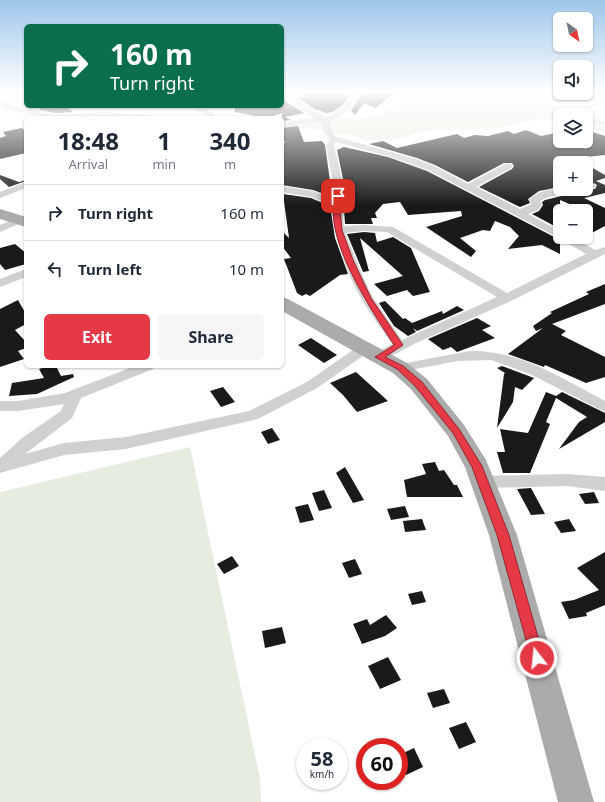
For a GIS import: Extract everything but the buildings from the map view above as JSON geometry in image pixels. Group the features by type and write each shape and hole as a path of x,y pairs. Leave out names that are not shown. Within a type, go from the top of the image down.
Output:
{"main road":[{"path":"0,214 23,221"},
{"path":"284,304 386,354 419,384 456,431 477,466 505,541 576,802"}],"street":[{"path":"328,130 334,140 384,152 423,165 468,188 480,192 553,231"},
{"path":"334,140 330,145 338,184 339,199 337,208 339,230 356,277 367,298 386,354"},
{"path":"468,188 508,166"},
{"path":"0,195 24,186"},
{"path":"284,189 313,194 326,200 339,199"},
{"path":"520,213 534,208 537,204 534,200 553,193"},
{"path":"0,229 23,221"},
{"path":"339,230 364,228 389,229 507,298"},
{"path":"580,244 601,253"},
{"path":"1,466 64,449 126,443 253,415 312,385 441,329 601,253"},
{"path":"0,283 24,275"},
{"path":"386,354 490,356 512,362 540,374 605,407"},
{"path":"0,406 18,406 68,398 143,368"},
{"path":"1,466 28,442 67,414 75,395"},
{"path":"483,482 567,480 605,484"}],"shaded area":[{"path":"321,130 435,130 425,131 402,138 381,141 366,140 350,135"},
{"path":"597,130 605,130 605,133"},
{"path":"190,447 260,779 261,802 0,802 0,492"}],"route":[{"path":"338,196 339,199 337,208 339,230 356,277 367,298 398,345 379,357 400,368 419,384 456,431 477,466 503,535 537,658"}]}
